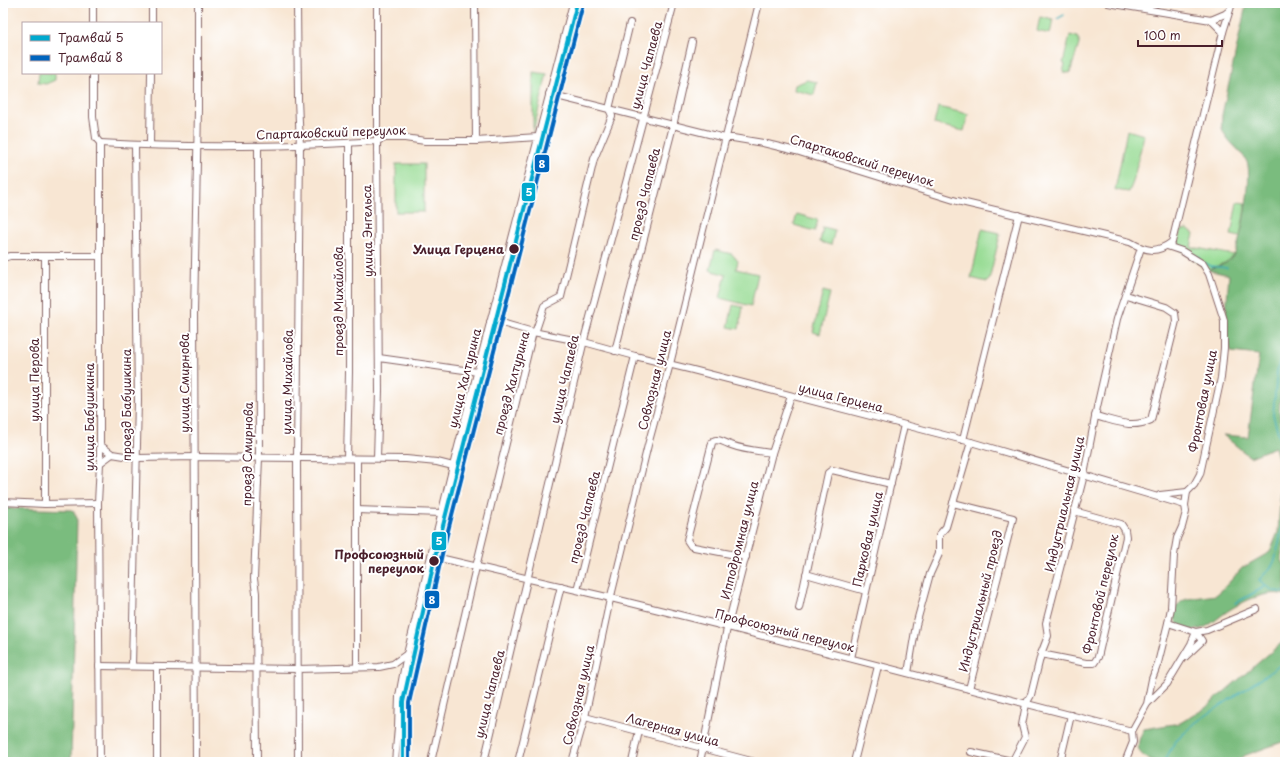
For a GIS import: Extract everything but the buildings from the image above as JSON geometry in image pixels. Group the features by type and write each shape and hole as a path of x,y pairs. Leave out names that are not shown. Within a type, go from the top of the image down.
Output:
{"street":[{"path":"93,3 93,22"},
{"path":"152,3 152,22"},
{"name":"улица Смирнова","path":"196,762 194,314 198,145 198,3"},
{"name":"улица Михайлова","path":"297,3 300,146 297,458 298,762"},
{"name":"улица Энгельса","path":"377,3 379,233 379,391 377,458"},
{"path":"475,3 476,140"},
{"name":"улица Халтурина","path":"395,762 399,696 407,654 441,513 573,3"},
{"name":"улица Чапаева","path":"484,762 584,342 674,3"},
{"name":"Совхозная улица","path":"572,762 585,717 611,598 759,3"},
{"path":"1108,3 1211,20 1229,11"},
{"path":"1167,246 1172,242 1223,32 1232,3"},
{"path":"1211,20 1223,32"},
{"name":"проезд Халтурина","path":"432,762 476,566 533,332 536,330 544,306 560,297 594,159 612,116 609,109 630,23"},
{"name":"проезд Чапаева","path":"615,351 673,126 692,42"},
{"name":"улица Бабушкина","path":"93,74 96,138 100,143 100,463 98,503 100,762"},
{"path":"150,144 151,74"},
{"name":"Спартаковский переулок","path":"549,94 673,126 725,138 756,142 796,151 844,164 952,199 1130,242 1141,248 1160,250 1167,246"},
{"name":"Спартаковский переулок","path":"100,143 135,145 300,146 377,141 385,138 398,138 425,142 538,137"},
{"name":"проезд Михайлова","path":"347,458 349,373 349,143"},
{"name":"проезд Бабушкина","path":"132,666 138,400 135,145"},
{"name":"проезд Смирнова","path":"257,762 256,593 254,580 259,458 258,146"},
{"path":"963,440 1018,215"},
{"name":"Фронтовая улица","path":"1132,731 1147,704 1168,623 1171,608 1174,555 1177,538 1186,512 1185,505 1187,492 1194,485 1200,474 1220,378 1224,348 1224,320 1209,274 1203,264 1182,251 1167,246"},
{"name":"Индустриальная улица","path":"1012,762 1025,737 1022,725 1026,704 1048,636 1046,623 1084,475 1095,416 1117,319 1141,248"},
{"path":"3,258 10,256 99,256"},
{"name":"улица Перова","path":"45,256 45,504"},
{"path":"1095,416 1132,425 1142,424 1151,420 1176,321 1175,313 1166,307 1126,295"},
{"name":"улица Герцена","path":"490,322 502,323 533,332 584,342 971,442 1185,505"},
{"name":"проезд Чапаева","path":"577,590 635,356"},
{"path":"379,358 478,372"},
{"name":"Ипподромная улица","path":"700,762 704,749 728,627 772,453 791,396"},
{"name":"Парковая улица","path":"851,658 904,425"},
{"path":"746,557 694,547 691,546 687,540 713,441 719,440 733,446 772,453"},
{"path":"908,673 916,625 930,574 939,554 939,536 946,528 971,442"},
{"path":"100,445 112,454 137,458 406,458 437,462 453,466"},
{"path":"100,463 112,454"},
{"path":"357,459 357,667"},
{"path":"799,608 828,473 832,470 891,484"},
{"path":"1156,496 1187,492"},
{"path":"3,502 45,504 98,503"},
{"name":"Индустриальный проезд","path":"953,503 1013,518 969,689"},
{"path":"357,510 441,513"},
{"name":"Фронтовой переулок","path":"1041,654 1086,663 1094,663 1098,657 1123,552 1126,537 1125,530 1121,524 1074,511"},
{"name":"Профсоюзный переулок","path":"431,556 562,586 728,627 1132,731"},
{"path":"806,574 866,591"},
{"path":"518,762 562,586"},
{"path":"1168,623 1196,632 1207,630 1257,608"},
{"path":"1147,704 1167,684 1191,644 1196,632"},
{"path":"99,666 297,669 379,667 393,664 407,654"},
{"path":"854,762 878,666"},
{"path":"157,667 157,762"},
{"path":"1060,762 1071,716"},
{"name":"Лагерная улица","path":"585,717 755,762"},
{"path":"632,762 639,731"},
{"path":"1125,762 1133,742 1132,731"},
{"path":"971,752 1012,762"}],"green space":[{"path":"1285,3 1285,370 1280,405 1280,422 1285,438 1285,540 1282,560 1285,566 1285,595 1262,595 1245,601 1206,627 1197,630 1190,630 1178,625 1174,612 1177,606 1182,601 1187,599 1216,595 1242,568 1270,552 1278,532 1282,472 1275,447 1250,457 1223,435 1248,437 1259,355 1231,352 1225,325 1229,275 1207,270 1225,263 1234,255 1243,224 1248,180 1247,162 1224,133 1222,126 1222,115 1246,5"},
{"path":"1040,17 1053,20 1050,34 1037,31"},
{"path":"1070,35 1077,37 1079,44 1070,73 1063,72 1065,64 1063,63"},
{"path":"533,72 547,74 533,133"},
{"path":"39,74 55,74 55,80 46,84 38,83"},
{"path":"807,80 817,82 814,95 794,90 795,85"},
{"path":"938,107 968,114 964,131 934,124"},
{"path":"1127,130 1144,135 1133,182 1129,192 1115,190"},
{"path":"396,164 424,164 424,212 396,212"},
{"path":"1237,202 1246,203 1240,237 1231,235"},
{"path":"797,214 818,220 815,231 794,225"},
{"path":"823,227 835,230 831,245 820,242"},
{"path":"982,229 999,233 1000,235 989,280 987,282 971,278"},
{"path":"1187,229 1194,234 1191,247 1234,255 1225,263 1207,270 1177,247 1180,232"},
{"path":"715,250 732,254 738,261 736,269 758,274 751,306 720,298 726,275 710,270"},
{"path":"823,291 830,293 820,334 813,332"},
{"path":"733,305 743,307 739,329 728,327"},
{"path":"3,508 73,510 77,518 71,762 3,762"},
{"path":"1285,640 1285,741 1246,755 1233,762 1159,762 1146,758 1142,755 1138,747 1144,729 1180,723 1204,709"}],"waterway":[{"path":"1057,19 1064,15"},
{"path":"1190,253 1199,258"},
{"path":"1205,263 1211,266 1227,268"},
{"path":"1285,341 1277,372 1273,415 1285,456"},
{"path":"1285,502 1284,521 1275,560 1272,566 1259,580 1273,591 1285,592"},
{"path":"1236,603 1266,586"},
{"path":"1164,762 1175,742 1195,723 1285,662"}],"tram line":[{"name":"5","path":"403,762 403,702 436,553 577,3"},
{"name":"8","path":"409,762 409,703 442,554 583,4"}],"place":[{"name":"Улица Герцена","path":"514,249"},
{"name":"Профсоюзный переулок","path":"434,561"}]}
